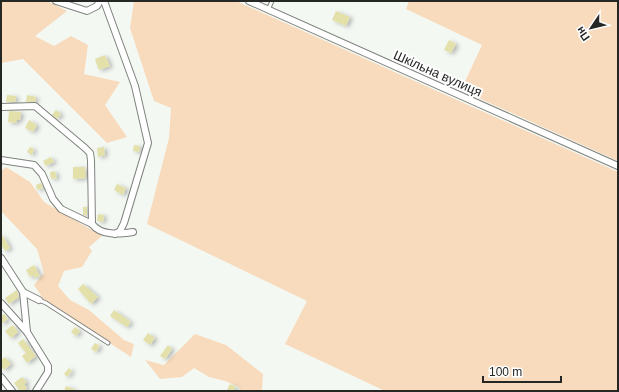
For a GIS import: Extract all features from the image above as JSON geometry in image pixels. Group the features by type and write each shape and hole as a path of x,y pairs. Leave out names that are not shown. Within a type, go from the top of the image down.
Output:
{"street":[{"path":"56,1 88,11 97,6 100,1"},
{"path":"104,1 135,86 148,143 124,223 120,231 115,234"},
{"name":"Шкільна вулиця","path":"249,1 618,166"},
{"path":"1,107 35,106 90,152 92,160 92,224"},
{"path":"1,160 34,165 42,174 53,199 61,209 92,224 96,229 115,234 133,232"},
{"path":"1,258 23,292 27,332"},
{"path":"23,292 39,300"},
{"path":"1,303 27,332 48,366 48,372 39,390"},
{"path":"1,377 12,391"}],"lane":[{"path":"268,10 272,1"},
{"path":"39,300 108,343"}],"shaded area":[{"path":"1,1 47,1 67,11 35,36 54,46 71,36 88,45 84,74 120,82 105,105 127,137 107,143 23,59 1,63"},
{"path":"134,1 236,1 618,172 618,391 385,391 285,344 307,301 147,224 169,138 171,108 154,101 130,28"},
{"path":"409,1 618,1 618,161 461,90 482,45 406,9"},
{"path":"6,167 30,182 44,202 102,236 89,247 92,251 82,267 64,271 58,286 70,300 89,310 124,340 134,344 131,357 44,300 34,285 44,273 37,249 1,211 1,171"},
{"path":"195,334 226,345 263,374 262,391 240,391 239,387 225,381 209,377 194,368 182,377 160,379 145,360 164,365"}],"building":[{"path":"336,11 350,17 346,26 332,20"},
{"path":"449,40 456,44 451,53 444,50"},
{"path":"105,55 110,66 99,70 95,59"},
{"path":"7,95 16,96 15,102 6,102"},
{"path":"27,95 36,97 35,102 26,102"},
{"path":"56,110 61,114 57,119 52,115"},
{"path":"9,111 21,112 20,120 17,120 16,123 8,122"},
{"path":"29,120 37,125 33,132 25,128"},
{"path":"134,145 140,146 139,152 133,151"},
{"path":"30,147 34,149 32,155 27,152"},
{"path":"104,147 105,155 98,157 97,148"},
{"path":"51,157 54,162 46,166 43,161"},
{"path":"73,167 85,167 86,178 73,179"},
{"path":"55,171 57,178 51,179 50,172"},
{"path":"41,183 43,188 37,190 36,185"},
{"path":"117,184 126,188 123,195 114,190"},
{"path":"83,207 87,207 87,215 83,215"},
{"path":"98,214 104,215 103,222 97,221"},
{"path":"1,233 10,248 5,251 1,244"},
{"path":"34,265 40,276 35,278 34,275 30,277 26,270"},
{"path":"83,284 98,297 91,304 78,289"},
{"path":"17,290 19,297 9,304 5,298"},
{"path":"114,310 131,322 127,327 110,316"},
{"path":"4,314 8,319 1,324 1,316"},
{"path":"13,325 18,332 11,338 5,331"},
{"path":"75,327 80,331 76,336 71,332"},
{"path":"148,333 155,338 150,345 143,340"},
{"path":"23,339 36,356 27,363 22,356 26,353 18,343"},
{"path":"95,343 100,346 96,352 91,349"},
{"path":"168,345 172,349 165,359 160,356"},
{"path":"5,357 11,364 4,370 1,366 1,360"},
{"path":"69,368 72,371 67,377 64,374"},
{"path":"22,377 27,382 24,384 27,388 24,391 20,391 14,383"},
{"path":"230,384 236,387 234,391 227,390"},
{"path":"66,386 69,387 78,391 64,391"}]}
